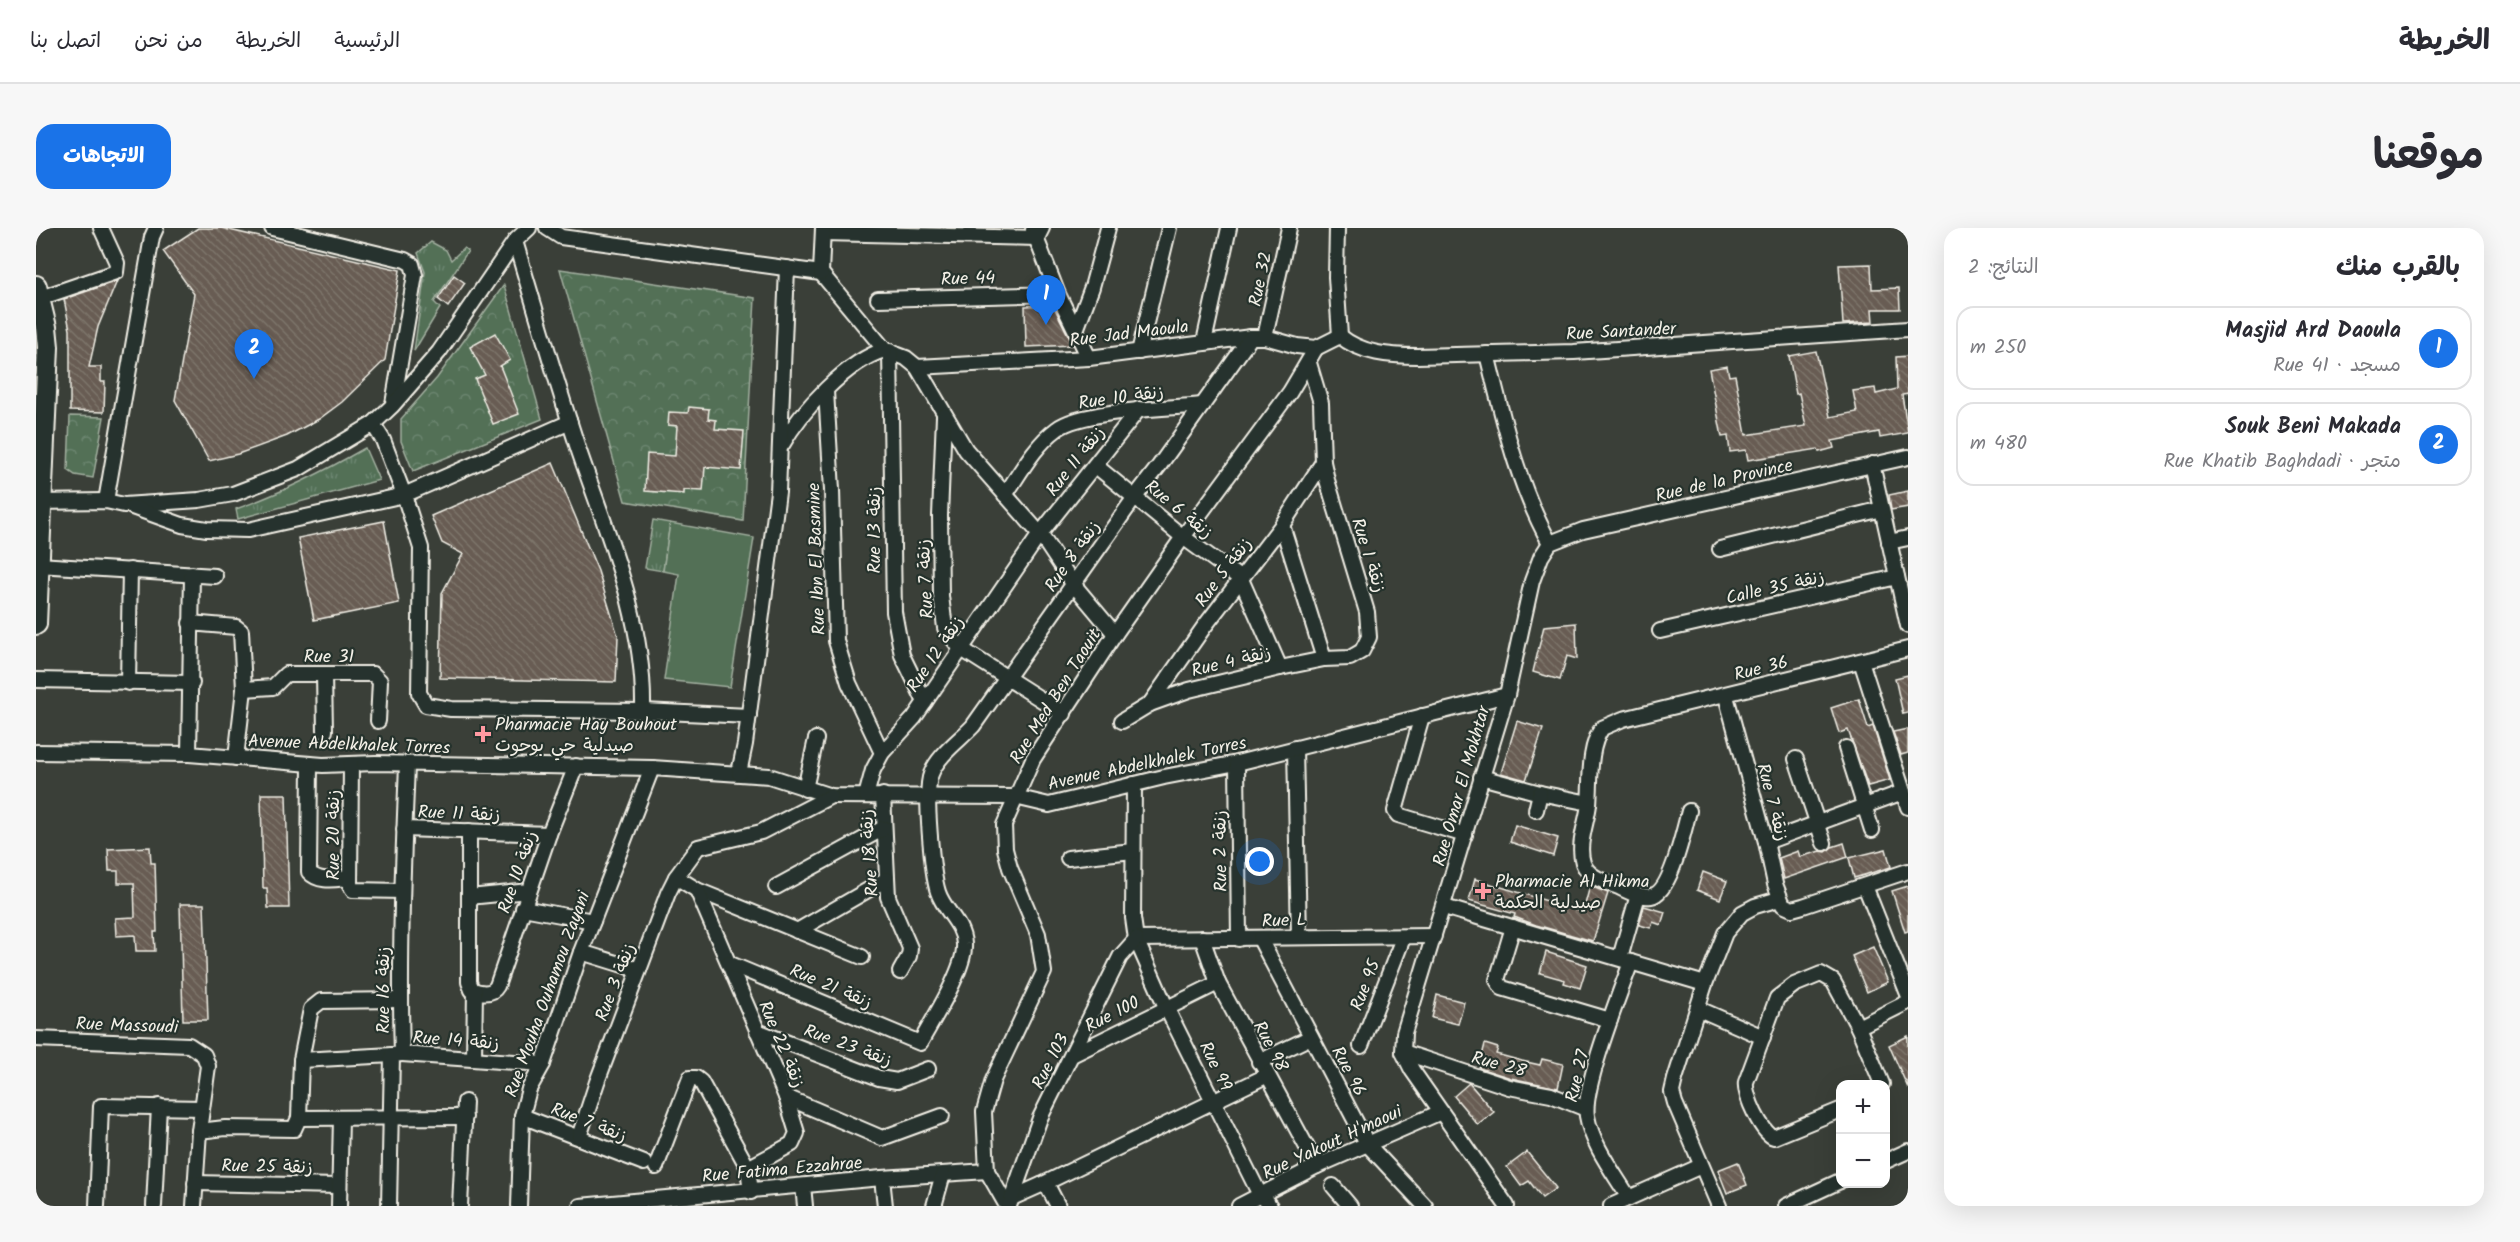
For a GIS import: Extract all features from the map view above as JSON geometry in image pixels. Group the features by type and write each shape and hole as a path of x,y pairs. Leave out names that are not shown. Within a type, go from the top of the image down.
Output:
{"street":[{"path":"36,624 39,502 48,347 38,292 116,272 117,263 101,228"},
{"path":"106,501 152,237 156,228"},
{"path":"272,228 405,260 412,264 415,275 392,406"},
{"path":"124,505 199,500 232,494 298,469 373,424 392,406 439,352 515,241 529,228"},
{"path":"547,228 561,237 821,273 888,351 906,358 917,367 966,450 1040,534 1074,585 1115,634"},
{"path":"1076,330 1092,287 1108,228"},
{"path":"1139,352 1169,228"},
{"path":"1204,342 1229,228"},
{"name":"Rue 32","path":"1258,337 1289,228"},
{"path":"1316,348 1340,336 1336,277 1336,228"},
{"path":"821,273 823,230 1037,231 1058,294 1089,358"},
{"path":"515,241 570,422 624,580 640,660 643,711"},
{"path":"739,773 749,716 777,501 787,268"},
{"name":"Rue 44","path":"878,299 1058,294"},
{"name":"Rue Santander","path":"1340,336 1364,349 1397,356 1574,352 1908,328"},
{"name":"Rue Jad Maoula","path":"917,367 1089,358 1258,337 1316,348"},
{"name":"Rue 8 زنقة","path":"920,1043 959,969 965,945 961,929 938,893 929,795 931,774 942,758 973,726 1135,496 1203,405 1258,337"},
{"name":"Rue Med Ben Taouit","path":"1010,1203 987,1171 984,1127 987,1097 1044,972 1038,934 1010,868 1005,849 1004,825 1033,759 1115,634 1290,392 1316,348"},
{"path":"779,449 793,425 826,391 872,353 888,351"},
{"name":"Rue 13 زنقة","path":"888,351 892,596 902,656 925,702"},
{"path":"1487,354 1521,477 1550,543"},
{"name":"Rue 1 زنقة","path":"1309,363 1321,403 1323,462 1367,612 1369,637 1366,645 1354,656"},
{"name":"Rue Ibn El Basmine","path":"826,391 832,490 836,641 849,683 882,753"},
{"name":"Rue 10 زنقة","path":"1005,495 1047,438 1062,425 1100,415 1203,405"},
{"name":"Rue 11 زنقة","path":"1040,534 1139,410"},
{"name":"Rue 7 زنقة","path":"944,416 940,516 941,596 945,628 960,648 1064,714"},
{"path":"39,502 106,501 182,525 207,529 248,530 404,495 570,422"},
{"path":"373,424 383,440 404,495 420,548 420,693 423,703 451,710 643,711 749,716"},
{"name":"Rue de la Province","path":"1550,543 1583,530 1908,457"},
{"name":"Rue 5 زنقة","path":"1150,704 1204,627 1282,525 1323,462"},
{"path":"1872,464 1908,626"},
{"name":"Rue 6 زنقة","path":"1096,466 1183,537 1241,579"},
{"path":"1720,549 1882,509"},
{"path":"1282,525 1324,659"},
{"name":"Rue 12 زنقة","path":"866,796 873,770 882,753 905,729 925,702 1040,534"},
{"path":"1889,542 1908,538"},
{"name":"Rue Omar El Mokhtar","path":"1403,1052 1404,1034 1507,695 1532,581 1541,557 1550,543"},
{"path":"38,565 215,576"},
{"path":"128,683 130,570"},
{"path":"189,754 192,683 190,623 192,574"},
{"name":"Calle 35 زنقة","path":"1660,631 1897,578"},
{"path":"1241,579 1280,668"},
{"path":"190,623 239,628 242,635 244,689 236,758"},
{"name":"Rue 36","path":"1589,802 1597,735 1602,728 1623,719 1726,696 1908,649"},
{"name":"Rue 4 زنقة","path":"1122,721 1150,704 1215,682 1324,659 1354,656"},
{"path":"1860,661 1908,807"},
{"name":"Rue 31","path":"244,689 273,687 286,674 373,674 380,681 378,721"},
{"path":"324,674 325,731"},
{"path":"36,680 192,683"},
{"name":"Avenue Abdelkhalek Torres","path":"36,752 189,754 310,764 652,768 769,776 831,796 1015,797 1049,805 1134,784 1237,763 1507,695"},
{"name":"Rue 7 زنقة","path":"1726,696 1766,842 1779,899"},
{"path":"1422,716 1395,811 1398,815 1465,835"},
{"path":"805,789 816,739"},
{"path":"1294,748 1299,937"},
{"path":"1846,748 1872,830"},
{"path":"1796,759 1824,843"},
{"name":"Rue 2 زنقة","path":"1237,763 1239,939"},
{"path":"310,764 309,872 324,880 349,878"},
{"name":"Rue 20 زنقة","path":"351,764 349,878 351,889 402,891"},
{"name":"Rue 16 زنقة","path":"389,1206 392,1116 400,1000 407,765"},
{"name":"Rue 10 زنقة","path":"475,991 494,991 549,834 576,766"},
{"name":"Rue Mouha Ouhamou Zayani","path":"519,1206 522,1116 529,1089 543,1064 581,952 652,768"},
{"path":"1481,777 1540,793 1589,802 1582,843 1582,855 1587,870 1596,878 1638,895 1653,896 1662,889 1680,846 1689,811"},
{"name":"Rue 99","path":"1134,784 1133,918 1136,939 1166,1007 1213,1102 1260,1195 1270,1206"},
{"path":"1766,842 1818,825 1903,792"},
{"path":"1536,810 1540,793"},
{"name":"Rue 18 زنقة","path":"883,795 887,879 891,907 910,948 909,956 900,972"},
{"name":"Rue 3 زنقة","path":"579,1137 639,970 676,877 698,848 706,844 760,832 831,796"},
{"path":"776,887 884,828"},
{"name":"Rue 11 زنقة","path":"404,829 549,834"},
{"path":"469,831 469,982 472,990 475,991 474,1058"},
{"path":"1068,858 1133,851"},
{"path":"1719,1206 1672,1092 1705,984 1725,933 1735,920 1755,906 1779,899 1784,907 1794,909 1908,871"},
{"path":"676,877 697,890 862,957"},
{"path":"798,931 887,879"},
{"path":"1865,886 1908,994"},
{"name":"Rue 22 زنقة","path":"697,890 786,1097 798,1133 792,1144 748,1168"},
{"path":"469,897 530,891"},
{"path":"1625,960 1638,895"},
{"path":"1444,907 1705,984"},
{"path":"524,908 593,921"},
{"path":"1514,927 1497,980 1498,984 1610,1020"},
{"name":"Rue L","path":"1136,939 1434,936"},
{"name":"Rue 98","path":"1202,938 1218,983 1266,1076 1317,1166"},
{"name":"Rue 95","path":"1361,1046 1403,938"},
{"name":"Rue 103","path":"1010,1203 1040,1118 1074,1054 1120,957 1136,939"},
{"name":"Rue 96","path":"1260,939 1368,1145 1425,1206"},
{"path":"581,952 639,970"},
{"name":"Rue 27","path":"1625,960 1588,1093 1586,1109 1595,1139 1629,1198"},
{"name":"Rue 21 زنقة","path":"728,963 920,1043"},
{"path":"1836,1112 1778,1137 1767,1134 1745,1090 1777,998 1794,985 1821,974 1833,981 1858,1027 1880,1080"},
{"name":"Rue 100","path":"1074,1054 1218,983"},
{"path":"198,1131 225,1128 290,1130 296,1127 299,1118 301,1060 311,1009 321,1001 400,1000"},
{"path":"1858,1027 1908,1002"},
{"path":"1699,1009 1763,1037"},
{"name":"Rue 23 زنقة","path":"757,1031 879,1078 897,1081 928,1069"},
{"path":"1259,1062 1311,1037"},
{"name":"Rue Massoudi","path":"36,1039 189,1045 197,1048 204,1055 208,1066 198,1131 194,1206"},
{"path":"1403,1052 1441,1112 1507,1206"},
{"name":"Rue 28","path":"1403,1052 1509,1087 1551,1095 1586,1109"},
{"path":"301,1060 397,1054"},
{"name":"Rue 14 زنقة","path":"397,1054 543,1064"},
{"path":"1010,1203 1041,1185 1266,1076"},
{"name":"Rue 7 زنقة","path":"522,1116 650,1165 690,1078 696,1078 701,1082 748,1168"},
{"path":"786,1097 882,1138 942,1116"},
{"path":"460,1206 465,1102"},
{"path":"98,1206 100,1106 202,1108"},
{"path":"154,1206 159,1106"},
{"name":"Rue Yakout H'maoui","path":"1239,1206 1317,1166 1441,1112"},
{"path":"299,1118 465,1117"},
{"path":"339,1206 341,1118"},
{"path":"1890,1159 1907,1153"},
{"path":"1611,1206 1701,1166"},
{"path":"748,1168 751,1192"},
{"name":"Rue Fatima Ezzahrae","path":"580,1206 727,1199 751,1192 803,1186 987,1171"},
{"path":"934,1206 943,1174"},
{"path":"882,1178 885,1206"},
{"name":"Rue 25 زنقة","path":"195,1183 338,1186"},
{"path":"1786,1206 1836,1183"},
{"path":"1041,1185 1047,1185 1052,1190 1058,1206"},
{"path":"803,1186 806,1206"},
{"path":"1332,1186 1350,1206"}],"green space":[{"path":"431,242 446,250 451,260 464,248 468,251 434,302 440,308 414,351 425,272 418,253"},
{"path":"560,269 755,298 743,521 625,501"},
{"path":"504,285 542,419 413,471 401,441 401,419 437,378"},
{"path":"70,416 104,417 93,478 75,475 68,470"},
{"path":"365,448 379,480 238,519 236,509 302,482"},
{"path":"653,520 670,523 663,571 645,568"},
{"path":"670,523 754,538 730,687 664,680 679,574 663,571"}],"building":[{"path":"198,228 221,228 400,270 385,360 342,402 319,419 287,436 238,454 209,461 175,400 194,294 163,251"},
{"path":"1871,264 1872,289 1899,288 1900,309 1872,309 1873,322 1843,324 1839,265"},
{"path":"454,275 465,283 448,307 438,299"},
{"path":"117,281 98,327 89,367 101,367 101,382 105,382 104,412 70,411 70,330 64,299"},
{"path":"1053,305 1073,345 1026,347 1025,306"},
{"path":"495,333 510,360 500,366 519,414 493,424 475,379 485,375 470,347"},
{"path":"1816,351 1830,417 1857,412 1853,391 1875,388 1876,394 1897,389 1896,357 1908,356 1908,394 1902,395 1908,433 1880,438 1879,432 1832,441 1834,448 1819,452 1818,449 1748,460 1746,450 1730,452 1728,436 1722,437 1709,369 1727,366 1729,376 1735,375 1746,435 1806,426 1799,393 1796,394 1789,356"},
{"path":"689,407 709,409 708,419 716,420 715,429 744,431 741,470 705,467 703,491 684,490 684,494 645,491 647,454 675,456 677,426 668,425 669,412 688,413"},
{"path":"553,463 598,571 618,636 616,682 440,678 442,593 463,554 442,543 431,516"},
{"path":"1908,491 1908,507 1891,510 1889,495"},
{"path":"384,521 399,603 314,620 298,538"},
{"path":"1576,623 1577,659 1567,656 1560,680 1533,672 1544,626"},
{"path":"1908,675 1908,713 1903,714 1895,678"},
{"path":"1859,699 1868,728 1873,726 1890,780 1868,786 1848,730 1839,733 1831,708"},
{"path":"1517,721 1543,729 1526,780 1501,773"},
{"path":"1908,729 1908,753 1901,755 1893,732"},
{"path":"261,794 286,794 289,908 268,908 267,888 263,888"},
{"path":"1515,825 1558,838 1553,856 1510,842"},
{"path":"1844,843 1848,857 1784,879 1779,858 1798,851 1800,857 1820,851 1826,852"},
{"path":"150,847 151,863 155,863 157,932 154,932 155,951 136,951 135,935 116,936 115,918 135,917 134,883 118,883 118,871 109,871 108,849"},
{"path":"1886,849 1891,867 1854,878 1849,858"},
{"path":"1703,872 1727,881 1720,899 1697,890"},
{"path":"1475,879 1583,912 1590,886 1608,893 1593,941 1536,925 1514,917 1515,914 1469,901"},
{"path":"1908,886 1908,931 1905,932 1892,891"},
{"path":"180,904 204,904 208,1020 183,1020"},
{"path":"1644,906 1665,912 1661,925 1653,922 1651,928 1639,925"},
{"path":"1873,947 1888,982 1867,992 1852,956"},
{"path":"1546,952 1587,965 1580,988 1564,983 1565,980 1540,973"},
{"path":"1437,995 1464,1002 1458,1024 1432,1018"},
{"path":"1908,1036 1908,1088 1889,1045"},
{"path":"1485,1044 1498,1048 1496,1054 1522,1061 1540,1065 1542,1059 1563,1064 1558,1088 1511,1078 1479,1068"},
{"path":"1469,1083 1494,1112 1478,1125 1454,1096"},
{"path":"1527,1152 1556,1188 1542,1198 1529,1181 1521,1186 1507,1167"},
{"path":"1738,1162 1747,1185 1727,1193 1718,1170"}],"place":[{"name":"Masjid Ard Daoula","path":"1046,325"},
{"name":"Souk Beni Makada","path":"254,379"},
{"name":"Pharmacie Hay Bouhout صيدلية حي بوحوت","path":"483,734"},
{"name":"Pharmacie Al Hikma صيدلية الحكمة","path":"1483,891"}]}
